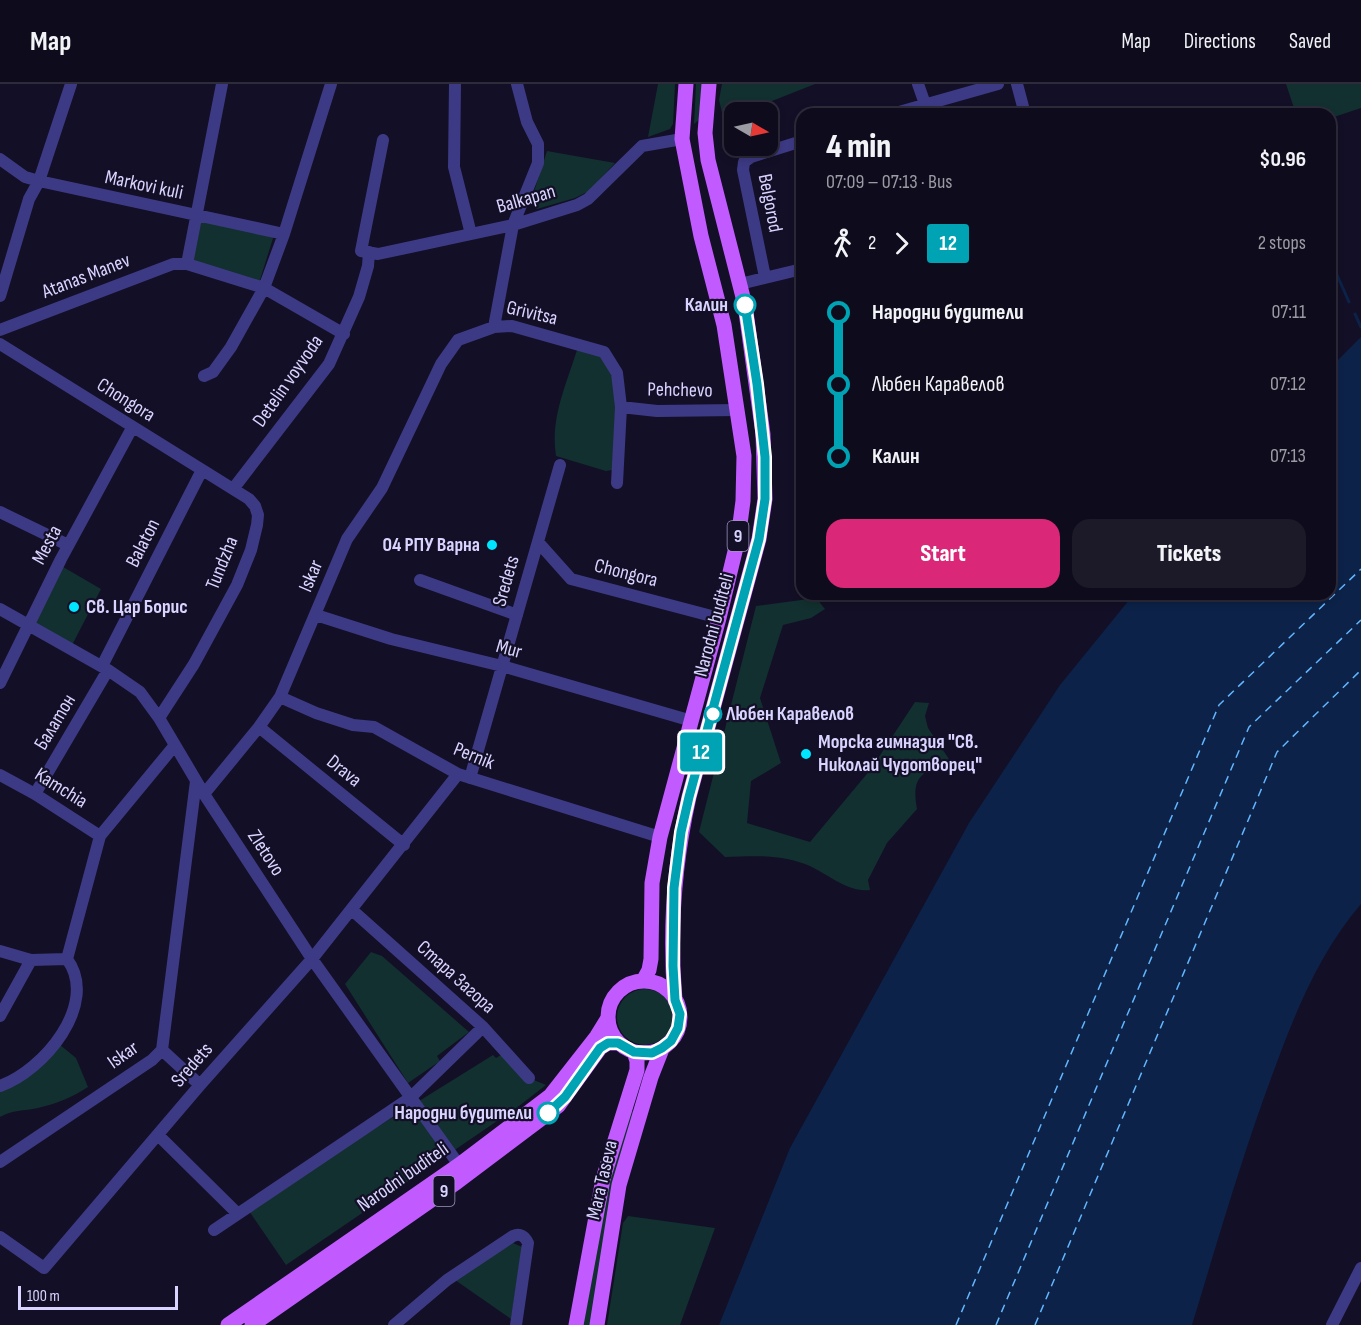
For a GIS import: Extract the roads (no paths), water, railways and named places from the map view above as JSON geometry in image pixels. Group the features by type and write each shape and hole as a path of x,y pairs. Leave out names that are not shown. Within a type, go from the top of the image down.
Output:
{"main road":[{"name":"Narodni buditeli","path":"643,981 651,959 652,883 660,837 719,618 738,539 743,501 744,456 724,325 701,236 682,139 686,84"},
{"name":"Narodni buditeli","path":"675,1000 674,888 681,832 759,539 765,499 763,435 751,343 740,284 708,160 705,133 709,84"},
{"path":"643,981 662,986 675,1000"},
{"name":"9","path":"608,1018 610,1004 618,992 629,984 643,981"},
{"name":"9","path":"662,1048 671,1041 678,1028 680,1014 675,1000"},
{"name":"Narodni buditeli","path":"252,1325 550,1096 597,1036 608,1018"},
{"path":"608,1018 611,1031 618,1043 634,1052 652,1053 662,1048"},
{"name":"Narodni buditeli","path":"228,1325 268,1313 458,1182 558,1106 600,1048 608,1043 618,1043"},
{"name":"Mara Taseva","path":"597,1325 619,1185 651,1077 662,1048"},
{"name":"Mara Taseva","path":"576,1325 603,1179 637,1070 634,1052"}],"street":[{"path":"0,296 29,199 39,182 71,84"},
{"path":"222,84 187,264 264,288 344,334"},
{"path":"204,376 213,372 231,347 264,288 284,234 331,84"},
{"path":"455,84 454,168 471,234"},
{"name":"Grivitsa","path":"517,84 527,122 538,144 538,163 513,225 494,327 512,326 603,352 617,374 621,407 617,483"},
{"path":"918,84 925,104"},
{"path":"912,108 998,84"},
{"path":"1017,84 1023,108"},
{"name":"Balkapan","path":"365,251 378,254 513,225 577,205 588,199 642,146 682,139"},
{"name":"Detelin voyvoda","path":"232,489 318,380 344,334 365,277 365,251 383,140"},
{"name":"Belgorod","path":"765,277 742,170 744,162 751,157 796,143"},
{"name":"Markovi kuli","path":"0,159 25,177 39,182 284,234"},
{"name":"Atanas Manev","path":"0,330 173,264 187,264"},
{"path":"740,284 796,269"},
{"name":"Iskar","path":"204,794 259,727 280,697 347,539 382,488 441,364 458,340 494,327"},
{"name":"Chongora","path":"0,344 232,489"},
{"name":"Pehchevo","path":"621,407 657,411 738,410"},
{"name":"Mesta","path":"0,683 68,545 132,428"},
{"name":"Sredets","path":"0,1237 44,1268 200,1085 312,959 404,845 464,776 502,666 560,465"},
{"name":"Balaton","path":"105,668 202,470"},
{"name":"Tundzha","path":"159,718 194,664 237,585 251,550 258,515 249,499 232,489"},
{"path":"0,512 68,545"},
{"name":"Chongora","path":"538,542 571,579 719,618"},
{"path":"420,580 517,615"},
{"name":"Zletovo","path":"0,609 105,668 140,693 159,718 204,794 312,959 459,1165"},
{"name":"Mur","path":"315,615 391,639 502,666 692,721"},
{"name":"Балатон","path":"35,794 105,668"},
{"name":"Pernik","path":"280,697 316,714 353,725 374,728 464,776 660,837"},
{"name":"Drava","path":"259,727 404,845"},
{"path":"67,959 100,836 175,745"},
{"name":"Kamchia","path":"0,775 35,794 100,836"},
{"name":"Iskar","path":"0,1162 162,1050 196,781"},
{"name":"Стара Загора","path":"352,910 483,1027 529,1078"},
{"path":"0,951 31,960 67,959"},
{"path":"0,1086 29,1071 48,1053 62,1034 75,1007 77,994 74,969 67,959"},
{"path":"0,1016 31,960"},
{"path":"214,1230 410,1098 483,1027"},
{"path":"162,1050 200,1085"},
{"path":"158,1135 237,1214"},
{"path":"394,1325 447,1280 519,1234 528,1243 516,1325"},
{"path":"1332,1325 1361,1268"}],"water":[{"path":"1361,337 1361,904 1320,963 1290,1028 1251,1135 1192,1325 719,1325 790,1148 969,823 1060,685 1129,600 1336,600 1336,362"}],"waterway":[{"path":"1336,273 1349,302"},
{"path":"1355,314 1361,327"}],"place":[{"name":"Калин","path":"745,305"},
{"name":"04 РПУ Варна","path":"492,545"},
{"name":"Св. Цар Борис","path":"74,607"},
{"name":"Любен Каравелов","path":"713,714"},
{"name":"Морска гимназия \"Св. Николай Чудотворец\"","path":"806,754"},
{"name":"Народни будители","path":"548,1113"}]}
